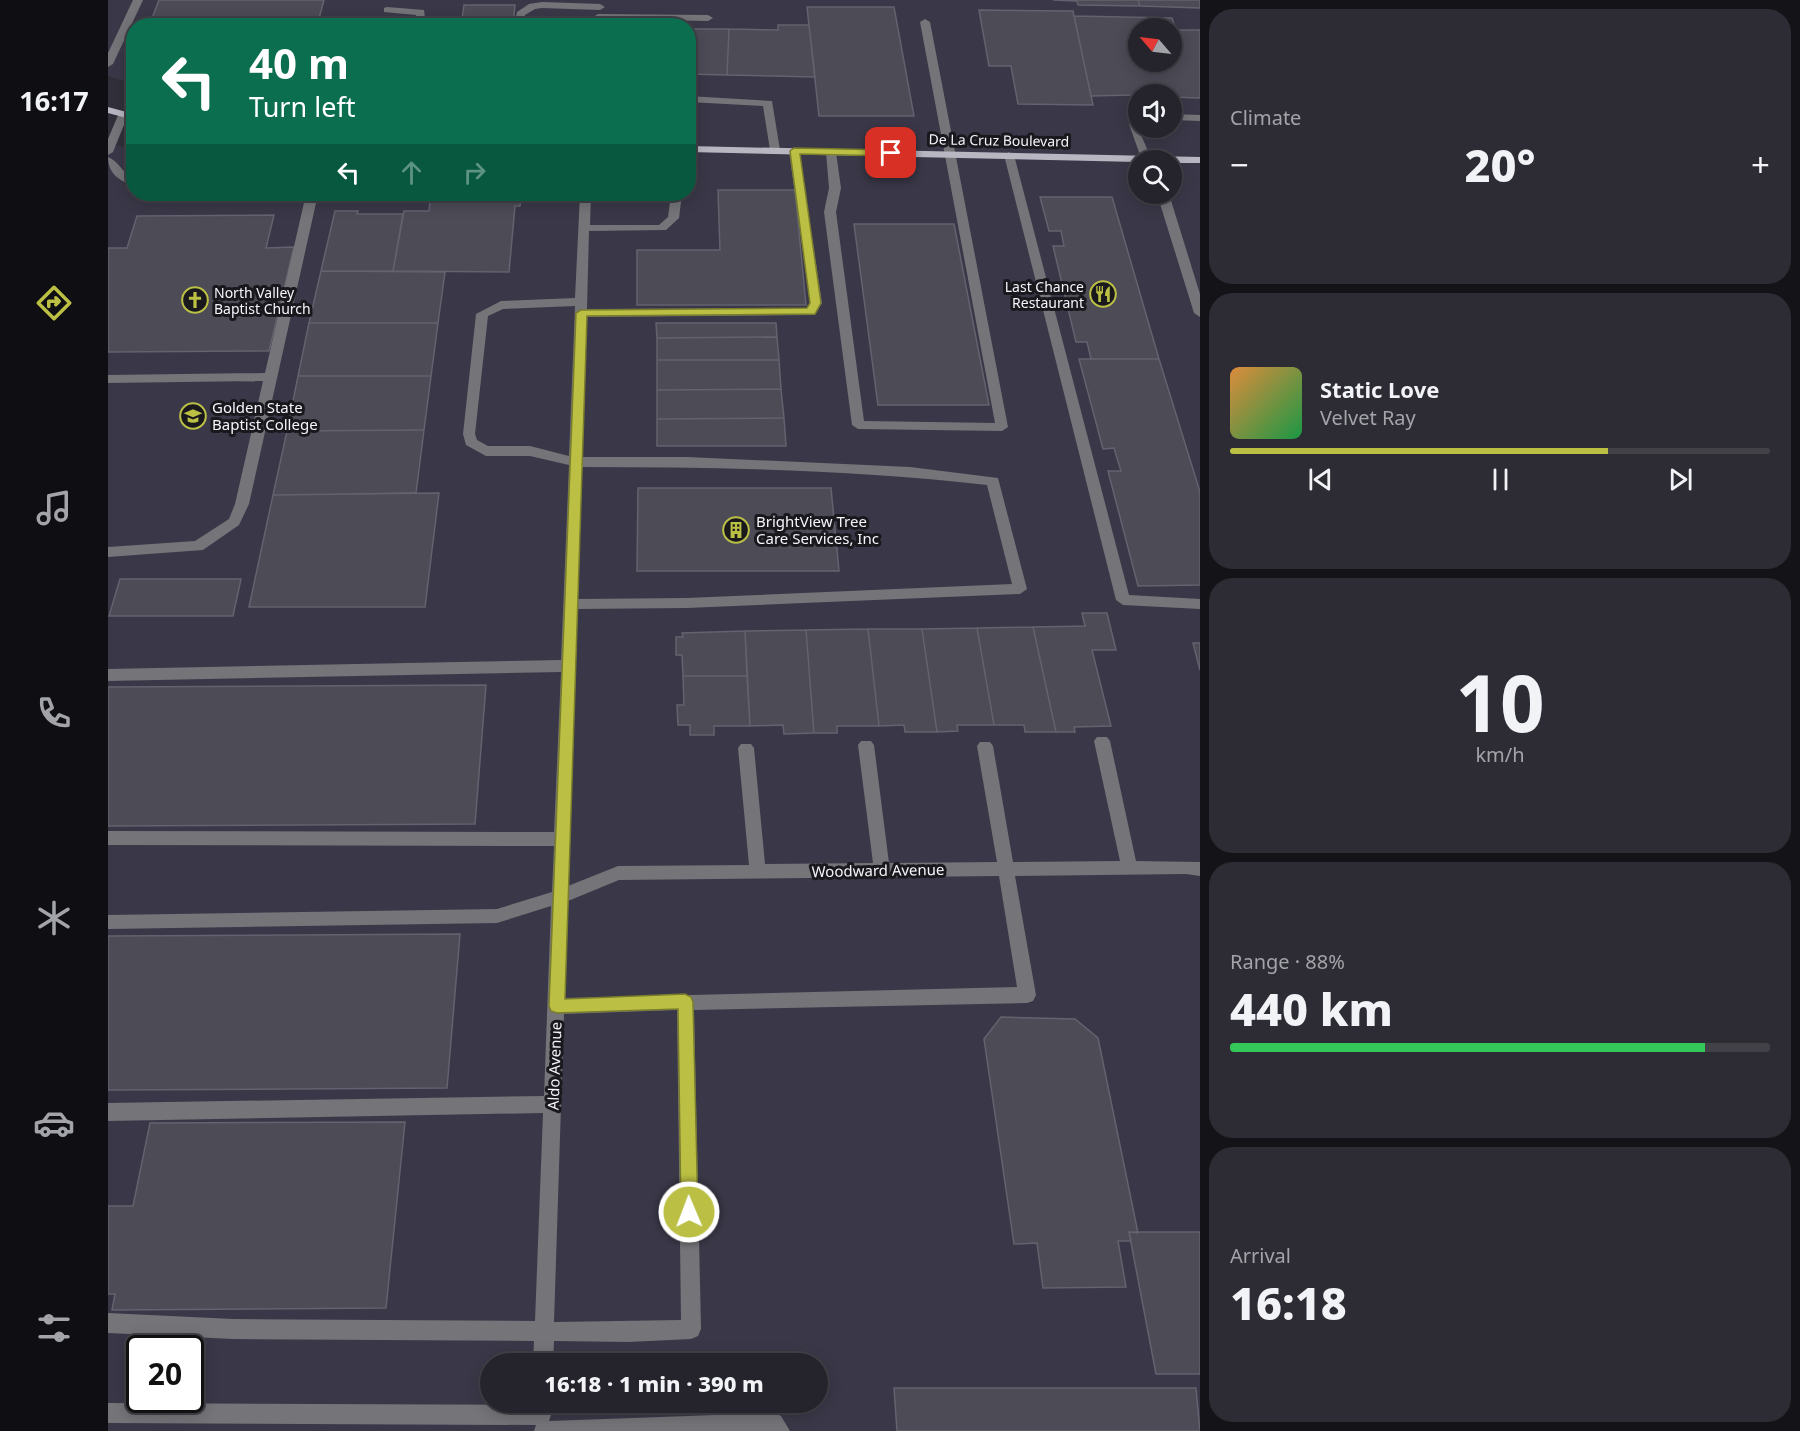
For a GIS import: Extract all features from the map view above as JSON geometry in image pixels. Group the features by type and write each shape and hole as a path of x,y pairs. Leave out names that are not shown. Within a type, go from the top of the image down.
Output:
{"main road":[{"path":"108,110 126,115"},
{"name":"De La Cruz Boulevard","path":"696,149 1128,159"},
{"name":"De La Cruz Boulevard","path":"1182,160 1200,160"}],"street":[{"path":"130,18 138,0"},
{"path":"520,18 520,14 532,6 599,13 708,18"},
{"path":"387,10 421,12 421,18"},
{"path":"831,152 835,188 830,212 858,425 1002,427 925,22"},
{"path":"108,64 126,26"},
{"path":"696,99 768,103 775,150"},
{"path":"1182,117 1200,118"},
{"path":"108,152 126,120"},
{"path":"571,604 687,603 1020,589 993,481 910,472 804,467 687,462 576,462 530,451 486,451 471,442 469,434 482,314 490,308 501,305 806,314 815,308 794,151"},
{"path":"1009,156 1123,600 1200,604"},
{"path":"108,160 126,179"},
{"path":"108,552 198,546 234,522 242,504 310,201"},
{"name":"Aldo Avenue","path":"543,1353 585,201"},
{"path":"584,228 662,228 673,218 675,201"},
{"path":"1166,204 1200,313"},
{"path":"108,379 270,377"},
{"path":"108,675 569,666"},
{"path":"1102,741 1129,867"},
{"path":"866,745 882,870"},
{"path":"557,1006 1027,995 985,746"},
{"path":"746,748 758,871"},
{"path":"108,838 563,839"},
{"name":"Woodward Avenue","path":"108,922 497,916 561,896 618,873 1129,867 1200,869"},
{"path":"108,1323 232,1329 544,1332 691,1329 685,1002"},
{"path":"108,1112 553,1104"},
{"path":"108,1413 774,1423 780,1431"}],"shaded area":[{"path":"108,0 1200,0 1200,1431 108,1431 108,143 126,148 126,201 696,201 696,18 126,18 126,82 108,76"}],"building":[{"path":"159,0 324,0 319,18 152,18"},
{"path":"1053,0 1138,0 1140,6 1078,5 1077,1"},
{"path":"1138,0 1200,0 1200,8 1140,6"},
{"path":"464,5 515,5 514,18 462,18"},
{"path":"807,7 894,7 914,116 819,116"},
{"path":"979,10 1073,11 1093,105 1018,104 1011,66 989,66"},
{"path":"1074,16 1172,18 1128,18 1128,72 1182,72 1182,30 1200,30 1200,98 1182,97 1182,84 1128,84 1128,95 1091,96"},
{"path":"778,25 809,25 815,77 727,75 729,29 778,30"},
{"path":"696,29 729,29 727,75 696,74"},
{"path":"718,190 795,190 806,305 637,305 637,250 720,250"},
{"name":"Last Chance Restaurant","path":"1040,197 1112,197 1159,359 1091,359 1087,342 1076,342 1053,246 1064,246 1061,231 1049,231"},
{"path":"430,201 521,201 520,206 515,206 509,272 393,271 404,211 429,211"},
{"path":"335,211 358,211 357,214 403,214 393,271 321,271"},
{"name":"North Valley Baptist Church","path":"274,215 266,248 294,247 269,351 108,352 108,248 127,248 137,216"},
{"path":"854,224 954,224 989,405 878,405"},
{"path":"321,271 445,272 438,323 309,323"},
{"path":"309,323 438,323 431,376 298,376"},
{"path":"656,323 776,323 777,337 657,338"},
{"path":"777,337 779,360 657,360 657,338"},
{"path":"1079,359 1159,359 1200,492 1200,585 1138,586 1108,471 1121,471 1114,448 1103,449"},
{"path":"657,360 779,360 781,389 657,390"},
{"path":"298,376 431,376 424,430 287,431"},
{"path":"781,389 784,418 657,419 657,390"},
{"path":"784,418 786,446 657,446 657,419"},
{"path":"424,430 416,493 273,495 287,431"},
{"name":"BrightView Tree Care Services, Inc","path":"638,488 831,488 839,571 637,571"},
{"path":"439,493 425,607 249,607 273,495"},
{"path":"120,579 241,579 233,616 109,616"},
{"path":"1082,613 1107,613 1116,650 1092,650 1111,726 1074,727 1075,732 1056,732 1033,627 1085,626"},
{"path":"1033,627 1056,732 1025,732 1024,725 994,725 977,628"},
{"path":"977,628 994,725 957,725 958,731 937,732 922,629"},
{"path":"868,629 879,726 837,726 837,733 814,733 806,630"},
{"path":"868,629 922,629 937,732 905,732 904,725 879,726"},
{"path":"806,630 814,733 784,734 783,725 750,726 745,631"},
{"path":"745,631 747,676 683,676 682,655 676,655 676,637 683,637 682,633"},
{"path":"1193,643 1200,643 1200,670"},
{"path":"683,676 747,676 750,726 714,726 714,735 690,735 690,725 678,725 677,705 684,705"},
{"path":"486,685 475,824 108,826 108,687"},
{"path":"460,934 447,1088 108,1090 108,936"},
{"path":"1001,1017 1075,1019 1098,1038 1138,1233 1129,1232 1131,1241 1118,1241 1126,1287 1043,1288 1037,1243 1014,1244 984,1039"},
{"path":"405,1122 386,1308 112,1310 115,1294 108,1294 108,1206 133,1206 150,1123"},
{"path":"1129,1232 1200,1232 1200,1374 1156,1374"},
{"path":"894,1388 1196,1388 1200,1431 897,1431"}],"place":[{"name":"Last Chance Restaurant","path":"1103,294"},
{"name":"North Valley Baptist Church","path":"195,300"},
{"name":"Golden State Baptist College","path":"193,416"},
{"name":"BrightView Tree Care Services, Inc","path":"736,530"}],"route":[{"path":"689,1212 685,1002 557,1006 581,313 806,314 811,312 816,303 794,151 891,153"}]}
